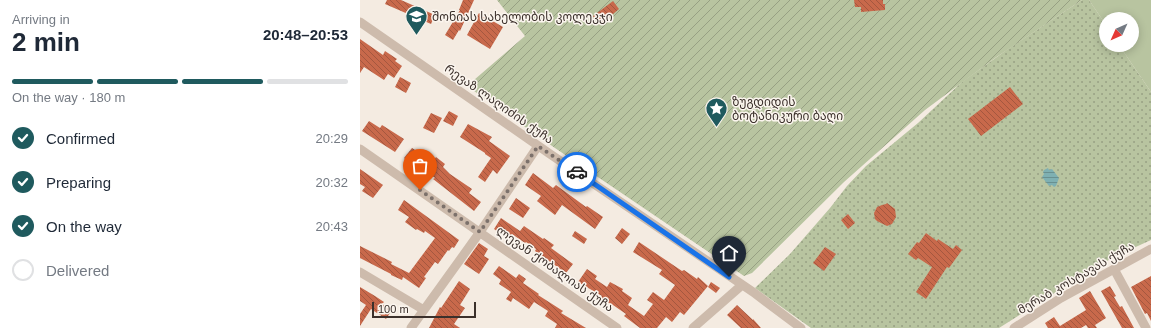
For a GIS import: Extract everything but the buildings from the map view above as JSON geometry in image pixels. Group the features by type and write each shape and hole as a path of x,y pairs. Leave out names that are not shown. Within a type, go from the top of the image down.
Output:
{"street":[{"name":"რევაზ ლაღიძის ქუჩა","path":"360,22 801,328"},
{"path":"412,328 480,232 538,146"},
{"name":"ლევან ქობალიას ქუჩა","path":"360,149 617,328"},
{"name":"მერაბ კოსტავას ქუჩა","path":"1014,328 1061,298 1151,248"},
{"path":"1114,268 1146,328"},
{"path":"360,272 424,310"},
{"path":"693,328 742,286"}],"green space":[{"name":"ზუგდიდის ბოტანიკური ბაღი","path":"497,0 1082,0 995,58 925,110 844,182 752,273 744,276 555,148 467,86 525,36"},
{"path":"1082,0 1089,0 1099,15 1099,52 1124,52 1151,92 1151,240 1116,256 1089,271 999,328 811,328 755,288 790,254 847,186 866,166 918,123 962,82 1008,49"},
{"path":"1089,0 1151,0 1151,92 1124,52 1139,52 1139,12 1099,12 1099,15"}],"water":[{"path":"1048,168 1049,170 1052,169 1059,178 1056,186 1054,187 1052,185 1049,186 1042,177 1044,170"}],"way so far":[{"path":"420,190 480,232 538,146 577,172"}],"place":[{"name":"შონიას სახელობის კოლეკჯი","path":"417,36"},
{"name":"ზუგდიდის ბოტანიკური ბაღი","path":"716,128"}],"route":[{"path":"577,172 729,277"}]}
